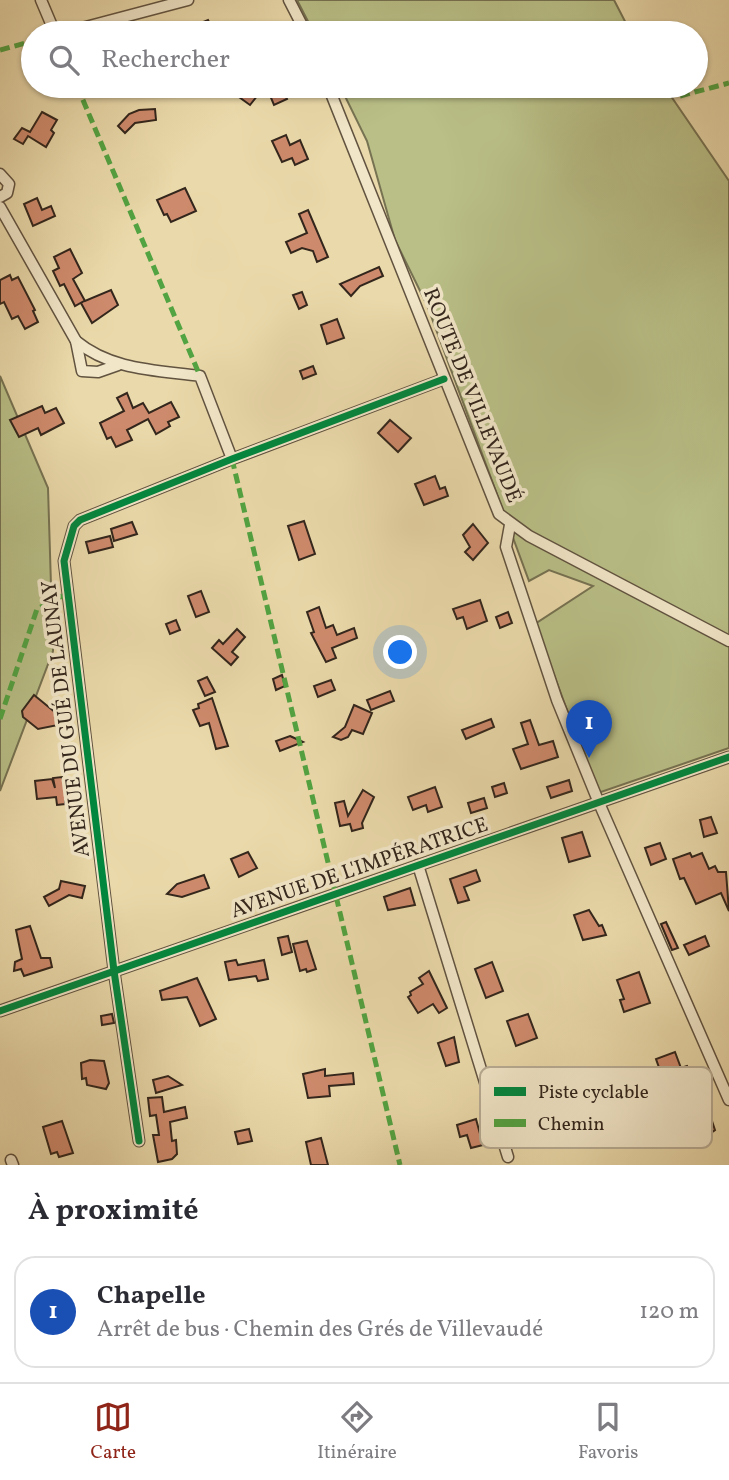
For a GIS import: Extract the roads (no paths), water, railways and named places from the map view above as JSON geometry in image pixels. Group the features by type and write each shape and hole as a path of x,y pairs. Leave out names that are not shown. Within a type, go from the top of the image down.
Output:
{"street":[{"path":"41,0 50,21"},
{"path":"108,21 188,0"},
{"path":"289,0 300,21"},
{"name":"ROUTE DE VILLEVAUDÉ","path":"333,98 499,514 510,526 729,641"},
{"path":"0,174 9,184 7,192 0,197"},
{"path":"0,207 76,341 82,371 99,372 118,365"},
{"path":"76,341 92,354 118,365 200,376 232,458"},
{"name":"AVENUE DU GUÉ DE LAUNAY","path":"139,1141 114,971 64,561 74,526 80,520 232,458 444,379"},
{"path":"510,526 506,547 557,700 598,803 729,1100"},
{"name":"AVENUE DE L'IMPÉRATRICE","path":"0,1011 729,757"},
{"path":"418,865 480,1067"},
{"path":"505,1148 508,1157"}],"place":[{"name":"Chapelle","path":"589,758"}]}
